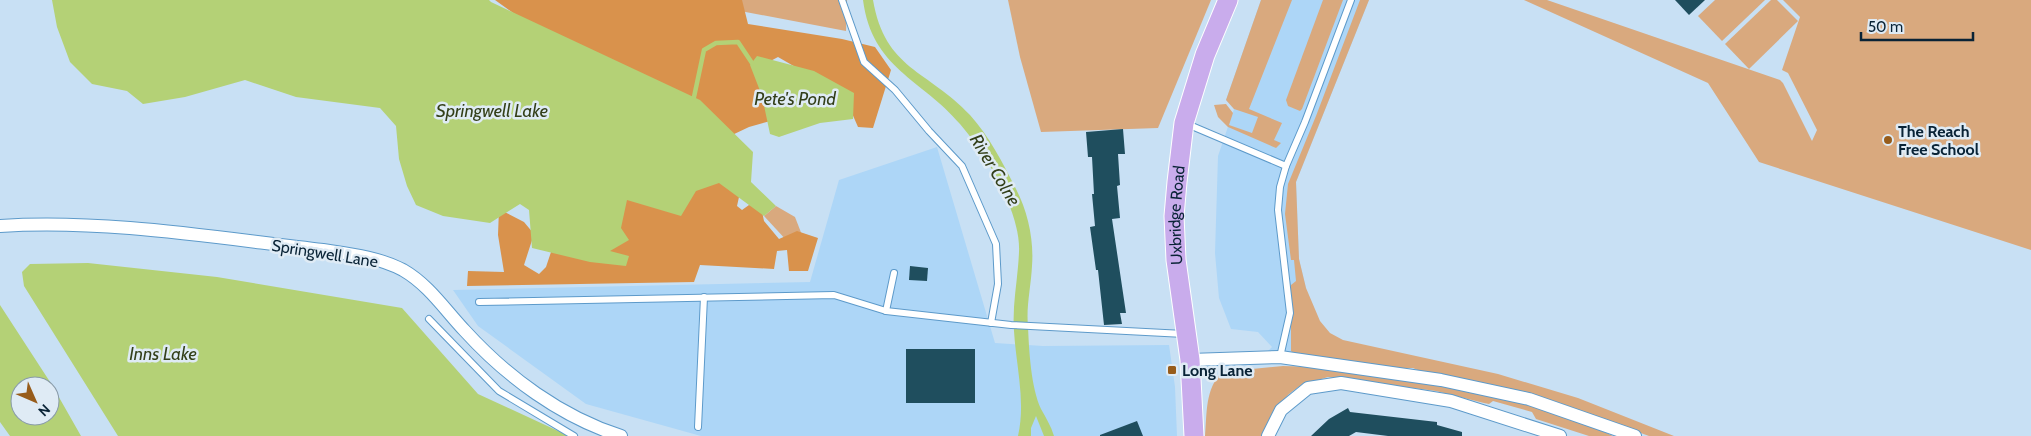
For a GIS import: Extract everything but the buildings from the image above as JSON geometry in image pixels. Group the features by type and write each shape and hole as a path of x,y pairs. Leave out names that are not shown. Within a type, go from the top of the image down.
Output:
{"main road":[{"name":"Uxbridge Road","path":"1194,436 1190,360 1176,260 1174,216 1184,123 1205,55 1228,0"}],"street":[{"name":"Springwell Lane","path":"0,226 34,224 124,228 322,250 349,254 390,264 424,284 481,348 520,381 571,415 621,436"},
{"path":"1190,360 1280,357 1441,380 1529,399 1635,436"},
{"path":"1268,436 1281,410 1308,388 1341,383 1451,401 1560,436"}],"lane":[{"path":"842,0 864,62 895,90 962,166 996,244 998,284 991,323"},
{"path":"1280,357 1290,313 1278,210 1280,187 1286,166 1305,122 1351,0"},
{"path":"1184,123 1286,166"},
{"path":"886,311 894,273"},
{"path":"479,302 834,296 886,311 991,323 1187,334"},
{"path":"698,427 704,297"},
{"path":"429,319 499,391 574,436"}],"shaded area":[{"path":"495,0 742,0 748,24 842,39 875,47 891,70 873,128 858,127 844,95 778,57 757,68 774,120 749,127 730,136 530,25"},
{"path":"732,0 847,0 846,31 735,10"},
{"path":"1008,0 1211,0 1158,128 1041,132 1020,57"},
{"path":"1261,0 1369,0 1296,182 1299,259 1306,288 1301,353 1268,351 1272,347 1258,332 1231,329 1219,298 1215,253 1218,156 1234,109 1226,100"},
{"path":"1261,0 1292,0 1249,109 1282,123 1274,140 1281,143 1276,148 1228,127 1218,117 1214,105 1226,104 1233,113 1229,125 1252,133 1258,117 1234,109 1226,100"},
{"path":"1323,0 1343,0 1300,111 1288,106 1286,100"},
{"path":"1360,0 1369,0 1296,182 1299,259 1306,288 1320,321 1330,333 1343,340 1498,374 1578,398 1674,436 1649,436 1557,402 1462,379 1422,372 1413,368 1392,368 1295,355 1291,351 1291,285 1296,281 1294,260 1291,260 1285,214 1288,184"},
{"name":"The Reach Free School","path":"1524,0 1547,0 1780,80 1812,141 1817,130 1788,73 1782,70 1800,17 1783,0 2031,0 2031,250 1759,162 1708,83"},
{"path":"1715,0 1765,0 1722,41 1698,16"},
{"path":"1771,0 1777,0 1798,21 1749,69 1725,44"},
{"path":"937,147 995,343 1043,346 1169,345 1175,387 1177,436 701,436 586,404 478,326 453,290 810,282 839,180"},
{"path":"715,178 741,188 737,206 742,210 749,205 761,207 764,221 779,239 797,231 818,238 808,271 789,271 787,250 777,251 774,269 700,265 694,282 467,286 468,271 504,272 498,235 499,209 524,222 534,234 524,265 539,274 546,267 552,249 624,196"},
{"path":"776,206 795,217 802,235 788,242 764,216"},
{"path":"1283,366 1381,375 1479,393 1564,416 1613,436 1589,436 1536,419 1532,412 1493,401 1489,404 1436,391 1328,377 1301,385 1289,394 1274,411 1261,436 1205,436 1207,410 1212,386 1222,372"}],"water":[{"name":"Springwell Lake","path":"52,0 489,0 700,100 753,152 751,182 776,206 764,216 719,183 696,191 681,216 627,200 621,228 629,240 610,251 629,256 626,266 590,262 532,248 529,210 520,204 490,223 443,216 416,205 407,186 399,159 396,126 380,108 296,97 245,80 185,97 143,104 127,91 92,84 70,62 57,27"},
{"name":"River Colne","path":"863,0 873,0 879,23 887,41 898,55 910,67 954,100 977,123 1006,169 1024,207 1032,246 1028,304 1031,369 1041,409 1054,436 1044,436 1036,416 1031,428 1031,436 1018,436 1021,397 1015,344 1014,301 1019,252 1018,236 1008,202 991,167 960,124 888,58 877,42 868,23"},
{"name":"Pete's Pond","path":"757,56 814,71 854,93 853,119 820,123 779,137 770,134 762,96 750,65"},
{"name":"Inns Lake","path":"88,263 217,277 402,308 478,394 569,436 118,436 24,286 22,272 30,264"},
{"path":"0,305 46,376 10,376 10,426 60,426 60,399 81,436 10,436 0,422"}],"waterway":[{"path":"694,97 704,50 716,43 738,42 752,63"}],"place":[{"name":"The Reach Free School","path":"1888,140"},
{"name":"Long Lane","path":"1172,370"}]}
